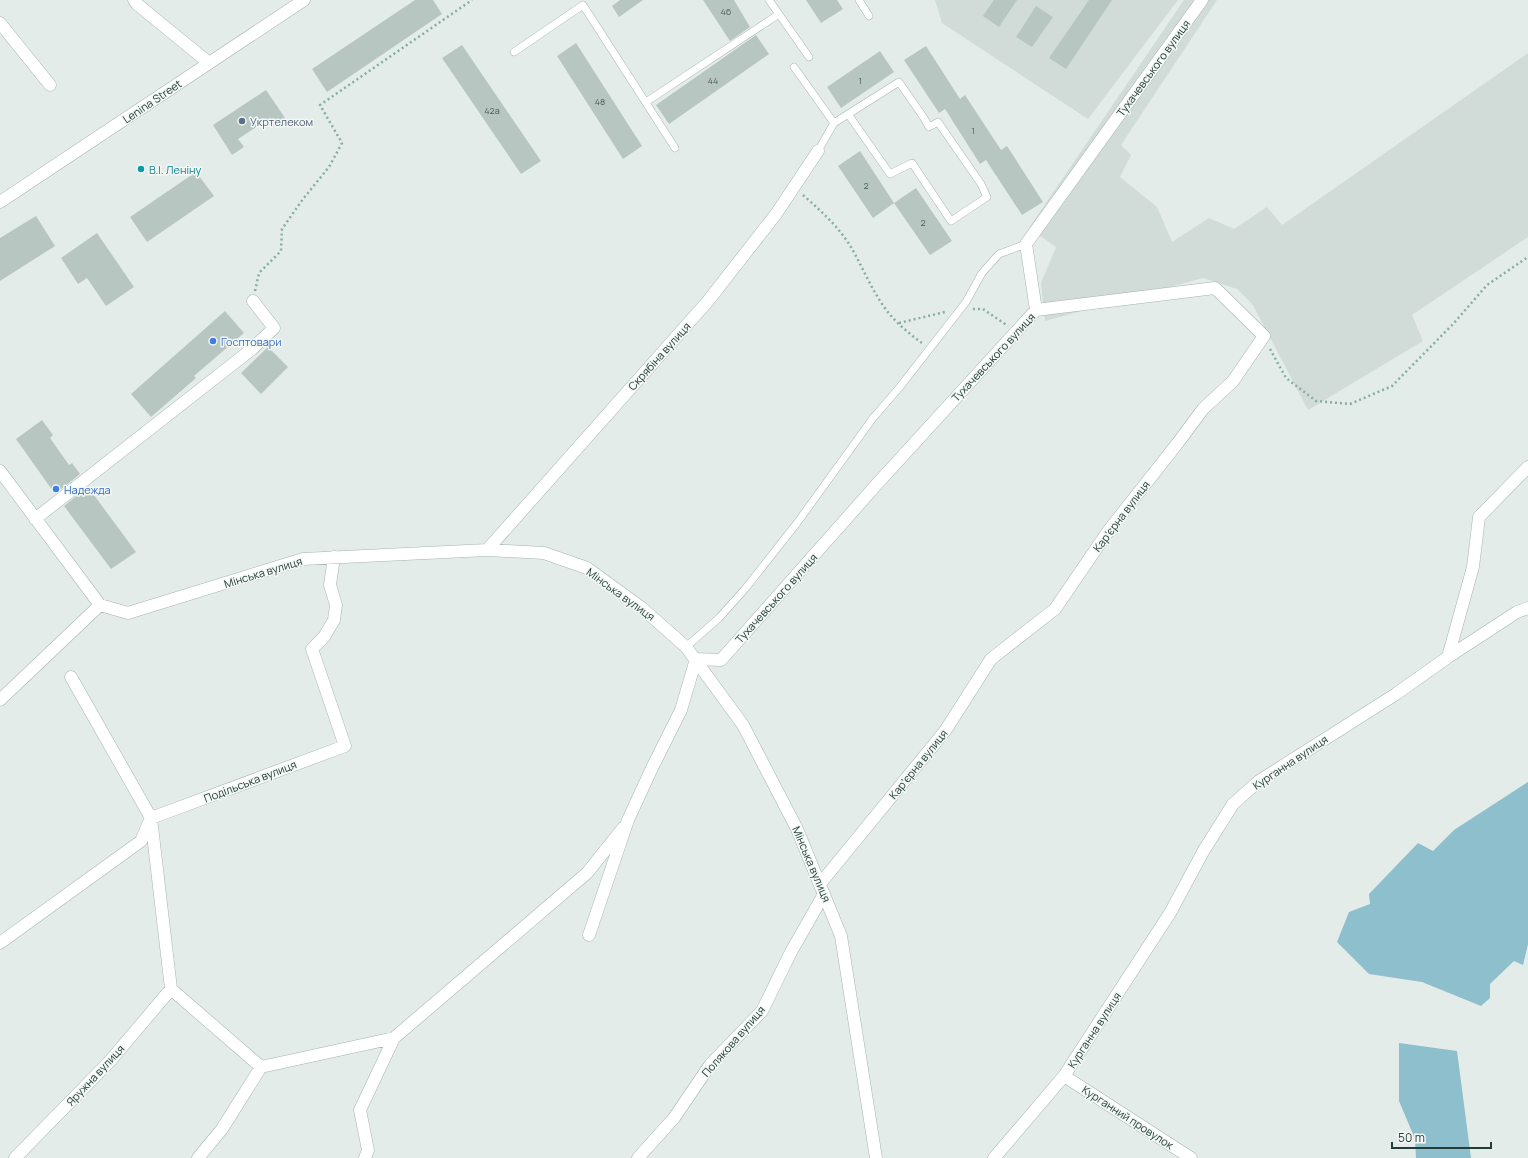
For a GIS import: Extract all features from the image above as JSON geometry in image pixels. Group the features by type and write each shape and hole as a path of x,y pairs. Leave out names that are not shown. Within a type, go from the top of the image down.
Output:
{"street":[{"path":"134,0 209,63"},
{"name":"Lenina Street","path":"0,202 304,0"},
{"name":"Тухачевського вулиця","path":"696,659 721,660 882,479 1036,310 1026,244 1202,0"},
{"path":"0,23 50,85"},
{"name":"Скрябіна вулиця","path":"487,550 708,301 776,214 818,151"},
{"path":"1036,310 1215,288 1264,336"},
{"path":"35,519 252,349 274,328 253,301"},
{"name":"Кар’єрна вулиця","path":"822,889 945,731 991,659 1055,609 1109,530 1203,409 1233,381 1264,336"},
{"path":"1448,657 1473,568 1479,517 1528,467"},
{"path":"0,471 100,605 0,700"},
{"name":"Мінська вулиця","path":"100,605 128,613 303,559 487,550 544,553 587,568 642,608 686,647 696,659 743,725 797,829 841,936 876,1158"},
{"name":"Подільська вулиця","path":"151,818 345,746 312,649 324,637 334,620 336,605 330,585 334,557"},
{"name":"Курганна вулиця","path":"994,1158 1064,1076 1170,913 1204,850 1233,804 1259,781 1396,694 1448,657 1517,612 1528,608"},
{"path":"589,935 628,820 681,710 696,659"},
{"path":"71,677 151,818 171,989 261,1067"},
{"path":"0,944 140,841 151,818"},
{"path":"365,1158 368,1150 360,1110 394,1038 587,873 628,820"},
{"name":"Полякова вулиця","path":"638,1158 674,1118 710,1065 762,1011 822,889"},
{"name":"Яружна вулиця","path":"15,1158 110,1061 171,989"},
{"path":"198,1158 222,1128 261,1067 394,1038"},
{"name":"Курганний провулок","path":"1064,1076 1191,1158"}],"lane":[{"path":"769,0 809,57"},
{"path":"859,0 870,16"},
{"path":"514,52 583,5 675,148"},
{"path":"646,102 779,14"},
{"path":"794,67 834,123"},
{"path":"818,151 834,123 848,114 899,82 929,127 938,122 981,184 987,197 951,221 912,162 890,174 848,114"},
{"path":"686,647 719,618 745,589 797,523 873,418 899,388 966,302 982,273 998,254 1026,244"}],"path":[{"path":"253,301 259,273 281,251 282,229 303,198 329,167 342,143 320,105 472,0"},
{"path":"794,187 834,224 850,247 872,287 887,310 904,329 929,349"},
{"path":"1264,336 1286,378 1316,401 1350,404 1392,386 1454,323 1487,285 1528,257"}],"shaded area":[{"path":"935,0 1178,0 1088,119 942,23"},
{"path":"1184,0 1217,0 1121,145 1131,155 1120,177 1157,207 1172,242 1209,218 1234,229 1267,207 1282,225 1528,53 1528,237 1412,315 1423,341 1308,410 1253,305 1237,289 1203,278 1045,321 1041,283 1056,247 1029,228"}],"water":[{"path":"1528,782 1528,944 1523,965 1514,961 1490,984 1490,998 1481,1006 1422,982 1369,974 1337,942 1349,912 1370,904 1369,894 1418,843 1433,851 1454,830"},
{"path":"1399,1043 1457,1051 1471,1158 1416,1158 1415,1139 1399,1101"}],"building":[{"path":"415,0 433,0 442,14 327,92 312,69"},
{"path":"620,0 643,0 619,17 612,6"},
{"path":"703,0 734,0 750,27 730,41"},
{"path":"806,0 837,0 843,9 821,23"},
{"path":"994,0 1017,0 999,27 983,16"},
{"path":"1089,0 1112,0 1066,69 1049,58"},
{"path":"1036,6 1053,17 1032,47 1016,37"},
{"path":"756,35 769,54 669,124 656,105"},
{"path":"576,43 642,146 623,159 557,56"},
{"path":"462,45 541,161 521,174 442,58"},
{"path":"926,46 960,99 965,95 1001,150 1007,146 1043,202 1022,215 986,160 980,164 945,109 939,113 904,60"},
{"path":"880,51 894,72 841,108 827,87"},
{"path":"266,90 285,118 273,127 267,120 238,139 244,147 232,155 213,125"},
{"path":"860,151 894,203 873,218 838,166"},
{"path":"196,172 214,196 147,242 130,217"},
{"path":"916,188 952,241 930,255 894,203"},
{"path":"36,216 55,246 0,281 0,238"},
{"path":"97,233 134,287 106,306 87,278 78,284 61,258"},
{"path":"225,311 244,333 194,376 196,378 151,417 131,394"},
{"path":"268,347 288,367 261,394 241,373"},
{"path":"42,420 53,435 50,438 69,465 72,463 80,474 55,494 16,439"},
{"path":"88,487 136,552 111,569 64,506"}],"place":[{"name":"Укртелеком","path":"242,121"},
{"name":"В.І. Леніну","path":"141,169"},
{"name":"Госптовари","path":"213,341"},
{"name":"Надежда","path":"56,489"}]}
